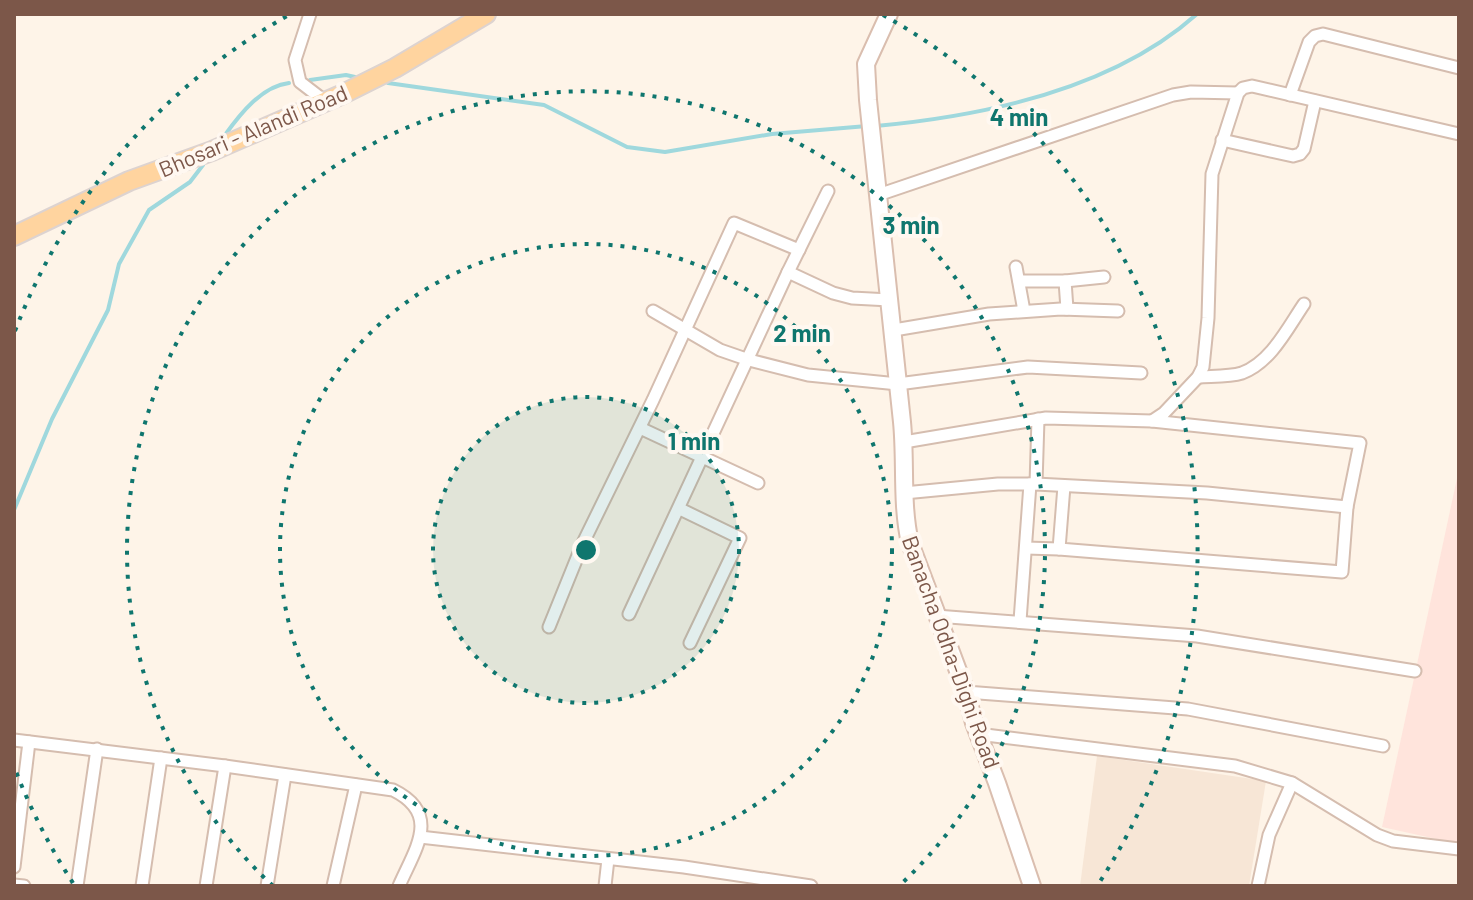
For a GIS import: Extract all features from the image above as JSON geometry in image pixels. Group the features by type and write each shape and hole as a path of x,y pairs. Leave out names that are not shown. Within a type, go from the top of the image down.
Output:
{"main road":[{"name":"Bhosari - Alandi Road","path":"14,236 129,181 212,151 326,102 395,68 486,14"}],"street":[{"path":"310,14 295,60 300,82 326,102"},
{"name":"Banacha Odha-Dighi Road","path":"889,14 866,64 904,442 905,522 1032,886"},
{"path":"1290,95 1309,42 1323,34 1459,68"},
{"path":"1152,421 1164,413 1198,377 1203,367 1208,318 1212,174 1238,93 1243,88 1252,86 1459,134"},
{"path":"878,195 1173,95 1191,92 1238,93"},
{"path":"1222,140 1293,156 1300,154 1304,149 1315,101"},
{"path":"629,614 828,191"},
{"path":"549,627 583,543 640,428 734,223 799,250"},
{"path":"1016,267 1024,311"},
{"path":"788,272 833,293 852,298 890,300"},
{"path":"1019,281 1104,277"},
{"path":"1065,281 1067,309"},
{"path":"1198,377 1239,374 1255,366 1275,346 1304,304"},
{"path":"653,311 720,350 808,375 898,384 1028,367 1141,373"},
{"path":"894,330 1024,311 1118,311"},
{"path":"1020,621 1038,419"},
{"path":"904,442 1038,419 1152,421 1360,443 1347,507 1342,572 1026,548"},
{"path":"640,428 758,483"},
{"path":"904,493 998,484 1033,484 1207,493 1347,507"},
{"path":"1059,549 1064,486"},
{"path":"680,509 740,538 690,643"},
{"path":"936,616 1197,636 1415,671"},
{"path":"966,692 1188,709 1383,746"},
{"path":"978,734 1235,766 1292,783 1377,835 1393,841 1459,849"},
{"path":"14,740 393,790 407,797 422,818 420,837 403,885"},
{"path":"14,867 29,742"},
{"path":"77,886 97,749"},
{"path":"142,886 161,758"},
{"path":"206,886 225,766"},
{"path":"267,886 285,775"},
{"path":"1258,886 1269,835 1292,783"},
{"path":"333,886 356,785"},
{"path":"420,837 811,886"},
{"path":"605,886 608,859"},
{"path":"14,885 24,886"}],"shaded area":[{"path":"1459,469 1459,844 1382,827"},
{"path":"1097,756 1266,781 1249,886 1080,886"}],"waterway":[{"path":"876,126 1003,106 1087,80 1127,62 1164,40 1197,14"},
{"path":"310,80 346,75 355,77"},
{"path":"225,135 261,95 289,83"},
{"path":"388,83 544,105 627,147 665,152 772,134 867,126"},
{"path":"14,510 52,419 108,310 119,264 149,210 190,182 203,165"}]}
